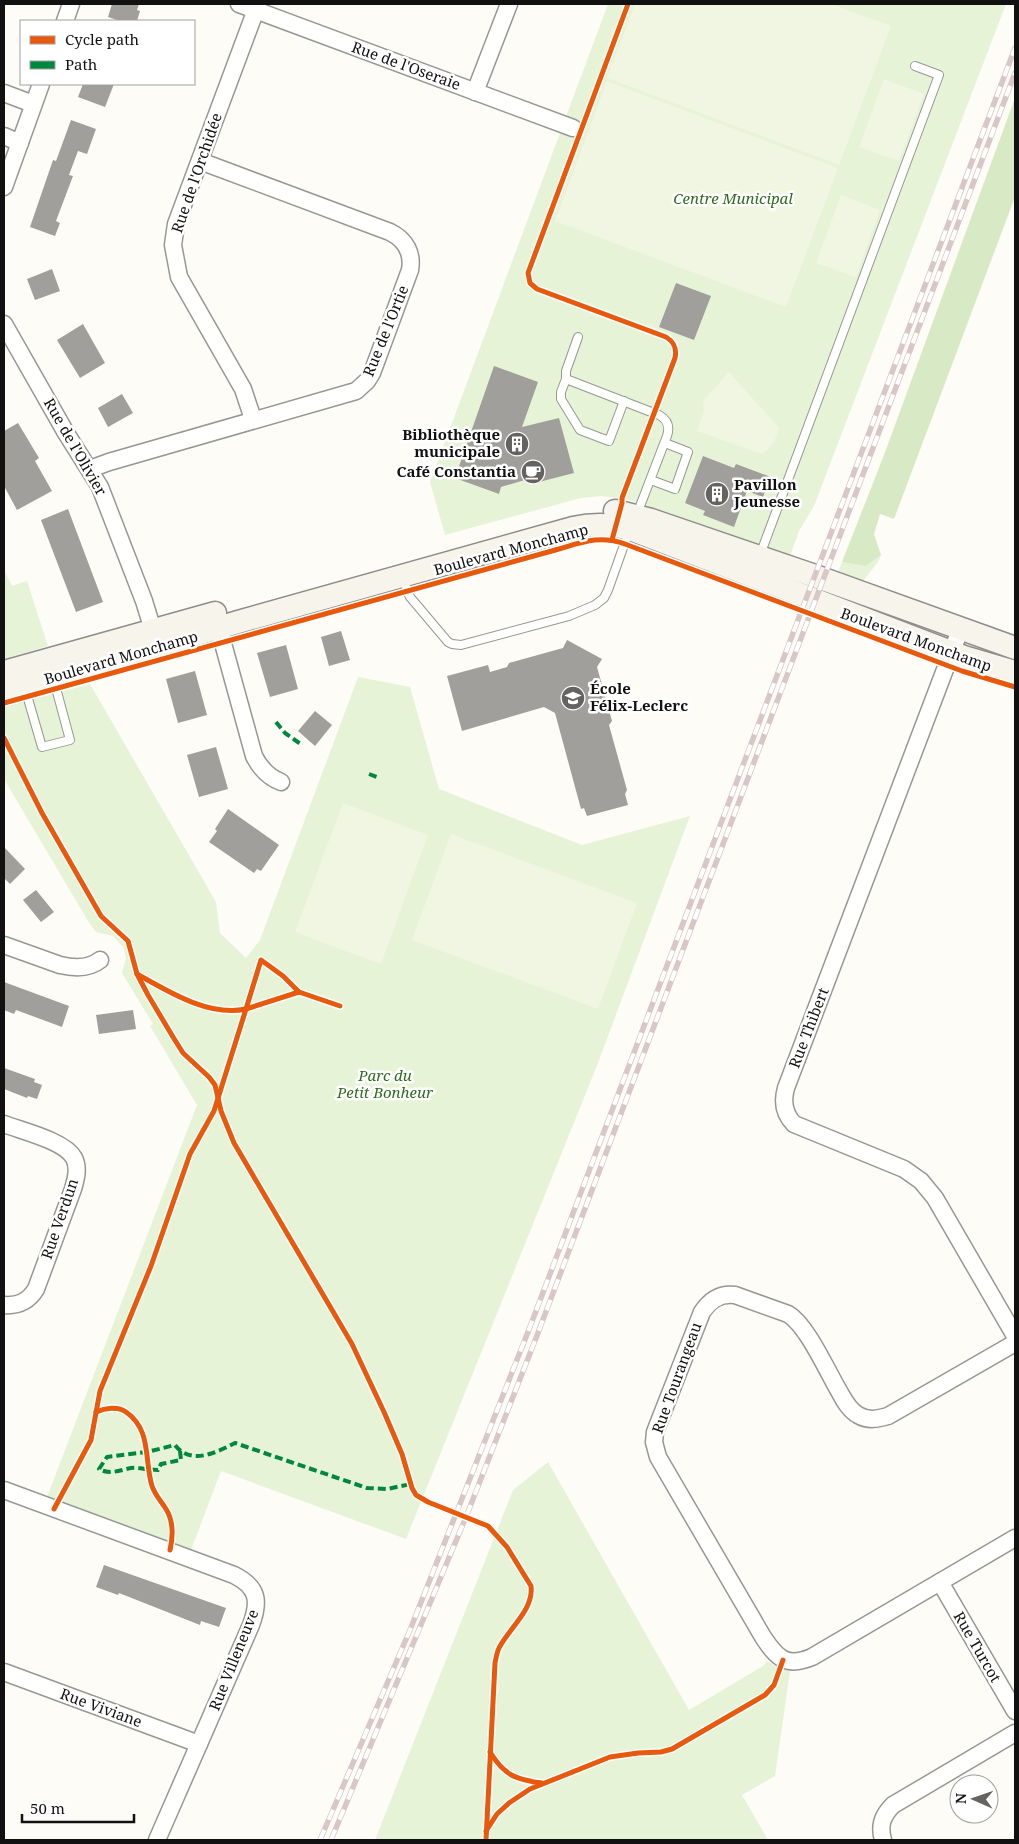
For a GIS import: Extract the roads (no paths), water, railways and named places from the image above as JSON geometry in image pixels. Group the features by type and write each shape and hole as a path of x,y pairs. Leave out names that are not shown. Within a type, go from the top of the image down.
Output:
{"street":[{"path":"65,20 71,4"},
{"name":"Rue de l'Oseraie","path":"239,4 257,7 573,128"},
{"path":"476,92 509,4"},
{"name":"Rue de l'Orchidée","path":"253,420 243,389 183,286 175,262 174,245 176,224 257,7"},
{"path":"4,187 41,85"},
{"path":"4,93 34,104"},
{"path":"4,136 20,143"},
{"name":"Rue de l'Ortie","path":"90,469 356,391 372,373 410,270 410,255 404,242 390,232 200,161"},
{"name":"Rue de l'Olivier","path":"4,324 66,433 90,469 108,505 144,601 155,639"},
{"name":"Boulevard Monchamp","path":"4,672 155,639 581,512 610,510 633,522 952,652 1015,672"},
{"name":"Boulevard Monchamp","path":"217,621 403,576 573,528 633,522 759,557 1015,648"},
{"path":"217,621 254,756 258,764 268,775 281,782"},
{"name":"Rue Thibert","path":"960,630 786,1088 783,1102 788,1118 794,1124 896,1165 921,1181 935,1198 1015,1336"},
{"name":"Boulevard Monchamp","path":"14,685 53,677 155,639"},
{"path":"4,945 69,967 88,966 100,960"},
{"name":"Rue Verdun","path":"4,1124 61,1146 73,1157 76,1171 73,1189 36,1289 29,1299 24,1302 18,1305 4,1305"},
{"name":"Rue Tourangeau","path":"1015,1343 888,1416 874,1419 866,1418 858,1415 848,1405 795,1318 745,1298 727,1294 712,1300 702,1312 655,1432 654,1442 658,1457 763,1637 774,1653 783,1660 792,1662 802,1661 812,1657 1015,1538"},
{"name":"Rue Villeneuve","path":"4,1490 234,1575 244,1580 255,1594 257,1603 255,1614 157,1840"},
{"name":"Rue Turcot","path":"940,1582 1015,1711"},
{"name":"Rue Viviane","path":"4,1672 199,1744"},
{"path":"883,1840 881,1831 883,1818 893,1806 1015,1734"}],"lane":[{"path":"759,557 938,75 914,66"},
{"path":"578,337 566,371 561,400 580,430 609,441 624,401"},
{"path":"403,576 410,596 448,642 455,645 569,616 588,608 604,598 651,480 669,427 665,418 566,379"},
{"path":"651,480 675,489 688,452 665,443"},
{"path":"14,685 42,747 70,740 53,677"}],"railway":[{"path":"320,1840 410,1630 528,1332 1015,48"},
{"path":"331,1840 466,1517 536,1338 1015,73"}],"place":[{"name":"Bibliothèque municipale","path":"517,444"},
{"name":"Café Constantia","path":"533,472"},
{"name":"Pavillon Jeunesse","path":"717,494"},
{"name":"École Félix-Leclerc","path":"573,698"}],"park label":[{"name":"Centre Municipal","path":"733,199"},
{"name":"Parc du Petit Bonheur","path":"385,1084"}]}
